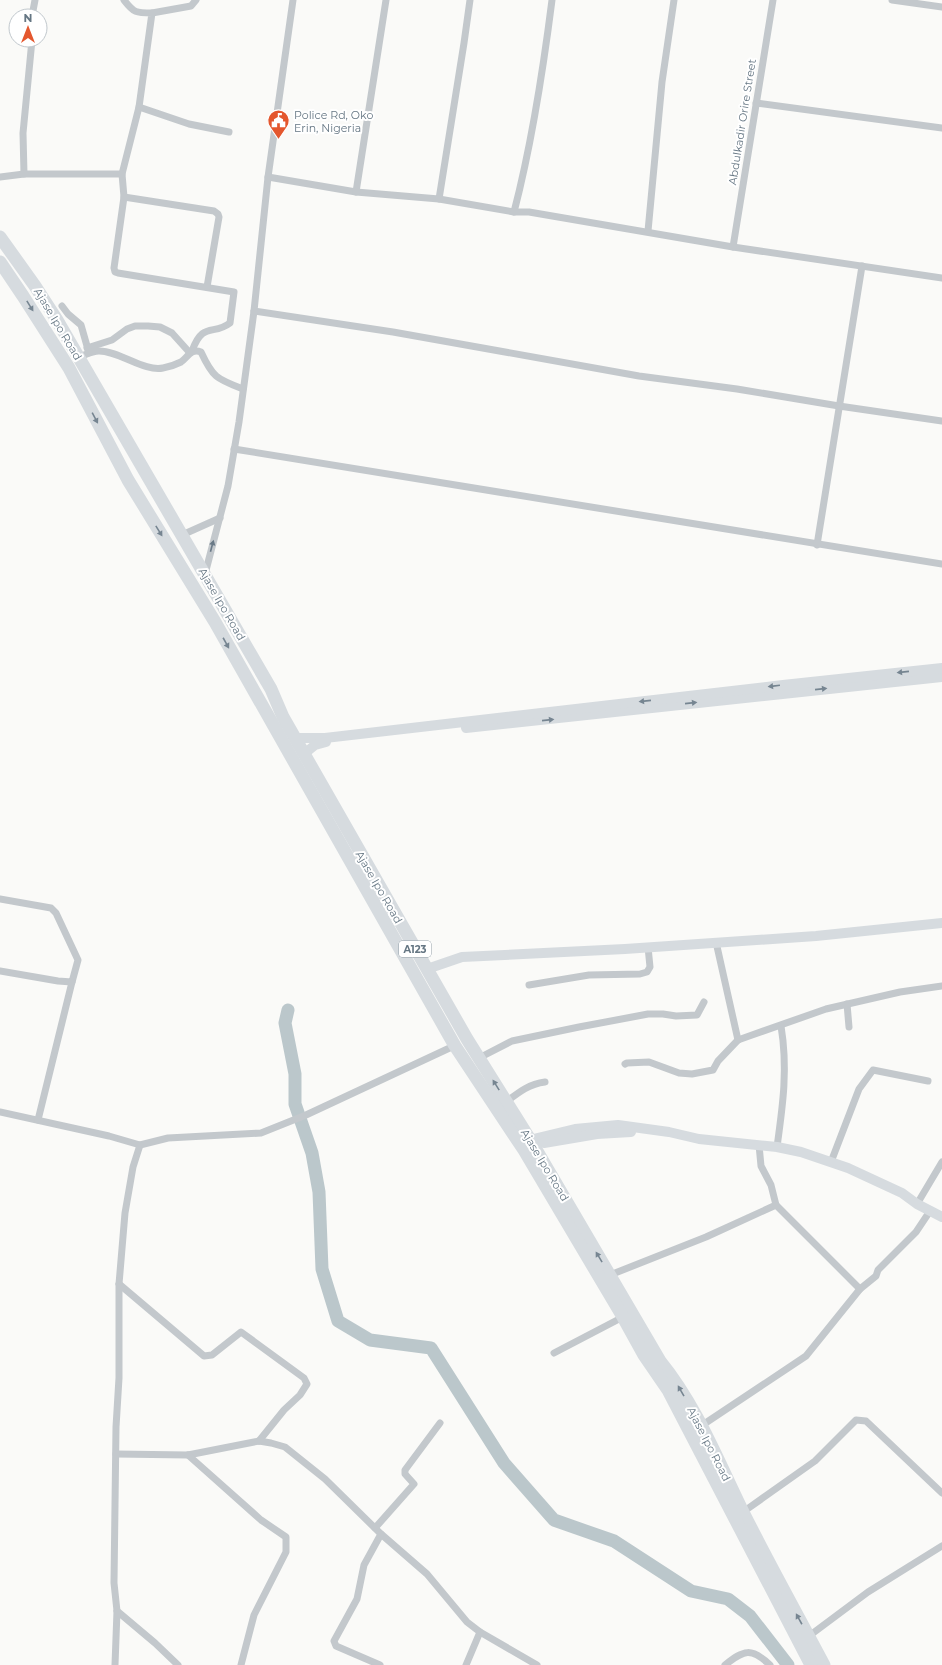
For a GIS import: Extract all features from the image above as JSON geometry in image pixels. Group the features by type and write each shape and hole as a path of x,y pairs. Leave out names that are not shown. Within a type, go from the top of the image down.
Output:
{"highway":[{"name":"Ajase Ipo Road","path":"0,237 85,353 182,535 271,689 283,717 467,1039 506,1102 527,1145 644,1356 668,1390 723,1484 809,1661"},
{"name":"Ajase Ipo Road","path":"0,262 69,368 128,480 215,622 455,1046 527,1145 610,1275 660,1361 674,1378 701,1426 723,1484 743,1512 824,1665"},
{"path":"17,286 29,277"}],"street":[{"path":"124,0 131,9 138,13 191,6 196,0"},
{"path":"205,574 228,486 234,449 254,311 268,177 293,0"},
{"path":"356,192 386,0"},
{"path":"439,199 470,0"},
{"path":"514,212 525,172 544,62 552,0"},
{"path":"648,231 662,82 674,0"},
{"name":"Abdulkadir Orire Street","path":"733,247 773,0"},
{"path":"892,0 915,1 942,6"},
{"path":"85,353 99,351 107,352 130,359 151,368 161,369 181,361 191,352 196,339 208,330 230,323 234,292 115,272 114,268 124,197 122,174 139,108 152,12"},
{"path":"24,174 23,133 31,48"},
{"path":"756,103 942,128"},
{"path":"139,108 162,114 189,124 230,132"},
{"path":"0,177 24,174 122,174"},
{"path":"268,177 356,192 439,199 514,212 529,212 648,231 733,247 942,278"},
{"path":"124,197 214,211 218,214 219,217 207,287"},
{"path":"817,545 862,266"},
{"path":"62,306 68,314 81,325 85,353"},
{"path":"254,311 393,332 639,376 737,389 942,421"},
{"path":"85,353 112,340 127,329 135,326 160,327 172,332 191,352 201,352 212,372 219,380 242,389"},
{"path":"234,449 817,545 942,564"},
{"path":"182,535 220,518"},
{"path":"295,738 320,739 539,712 942,668"},
{"path":"304,754 315,745 330,742 942,676"},
{"path":"0,899 51,908 56,913 78,960 38,1120"},
{"path":"427,969 462,958 816,936 942,923"},
{"path":"716,942 738,1040"},
{"path":"530,985 589,975 640,974 648,972 650,967 648,947"},
{"path":"0,971 72,982"},
{"path":"625,1064 649,1062 679,1073 704,1072 713,1070 718,1061 738,1040 826,1009 900,992 942,986"},
{"path":"479,1058 512,1042 579,1027 648,1014 676,1016 697,1015 704,1002"},
{"path":"847,1004 849,1027"},
{"path":"777,1147 784,1098 785,1048 781,1026"},
{"path":"0,1112 109,1136 140,1145 168,1138 261,1133 306,1115 455,1046 467,1039"},
{"path":"831,1162 859,1089 873,1070 928,1081"},
{"path":"506,1102 534,1083 545,1082"},
{"path":"527,1145 598,1134 623,1132 669,1132 699,1139 777,1147 848,1168 902,1193 917,1204 942,1217"},
{"path":"115,1665 117,1611 114,1583 119,1378 119,1284 125,1213 133,1167 140,1145"},
{"path":"759,1146 761,1166 771,1185 776,1205 860,1289"},
{"path":"917,1204 942,1162"},
{"path":"610,1275 706,1237 776,1205"},
{"path":"701,1426 806,1356 860,1289 876,1276 878,1270 916,1232 930,1211"},
{"path":"119,1284 204,1356 212,1355 241,1332 304,1378 307,1384 300,1395 284,1410 259,1441"},
{"path":"554,1353 623,1316"},
{"path":"743,1512 815,1461 856,1420 866,1421 942,1493"},
{"path":"375,1528 414,1484 405,1474 405,1470 440,1423"},
{"path":"116,1454 188,1455 259,1441 285,1447 325,1479 381,1534 427,1574 467,1622 480,1632 537,1665"},
{"path":"188,1455 238,1500 286,1537 286,1552 254,1615 242,1665"},
{"path":"380,1665 336,1646 334,1641 357,1599 364,1565 381,1534"},
{"path":"809,1636 868,1592 941,1548"},
{"path":"117,1611 155,1643 178,1665"},
{"path":"466,1665 480,1632"},
{"path":"725,1665 738,1654 747,1653 760,1655 770,1665"}],"waterway":[{"path":"288,1010 285,1023 295,1074 295,1104 312,1153 319,1192 322,1269 338,1321 370,1340 431,1348 504,1463 554,1520 614,1541 691,1591 728,1599 750,1616 788,1665"}],"place":[{"name":"Police Rd, Oko Erin, Nigeria","path":"278,140"}]}
